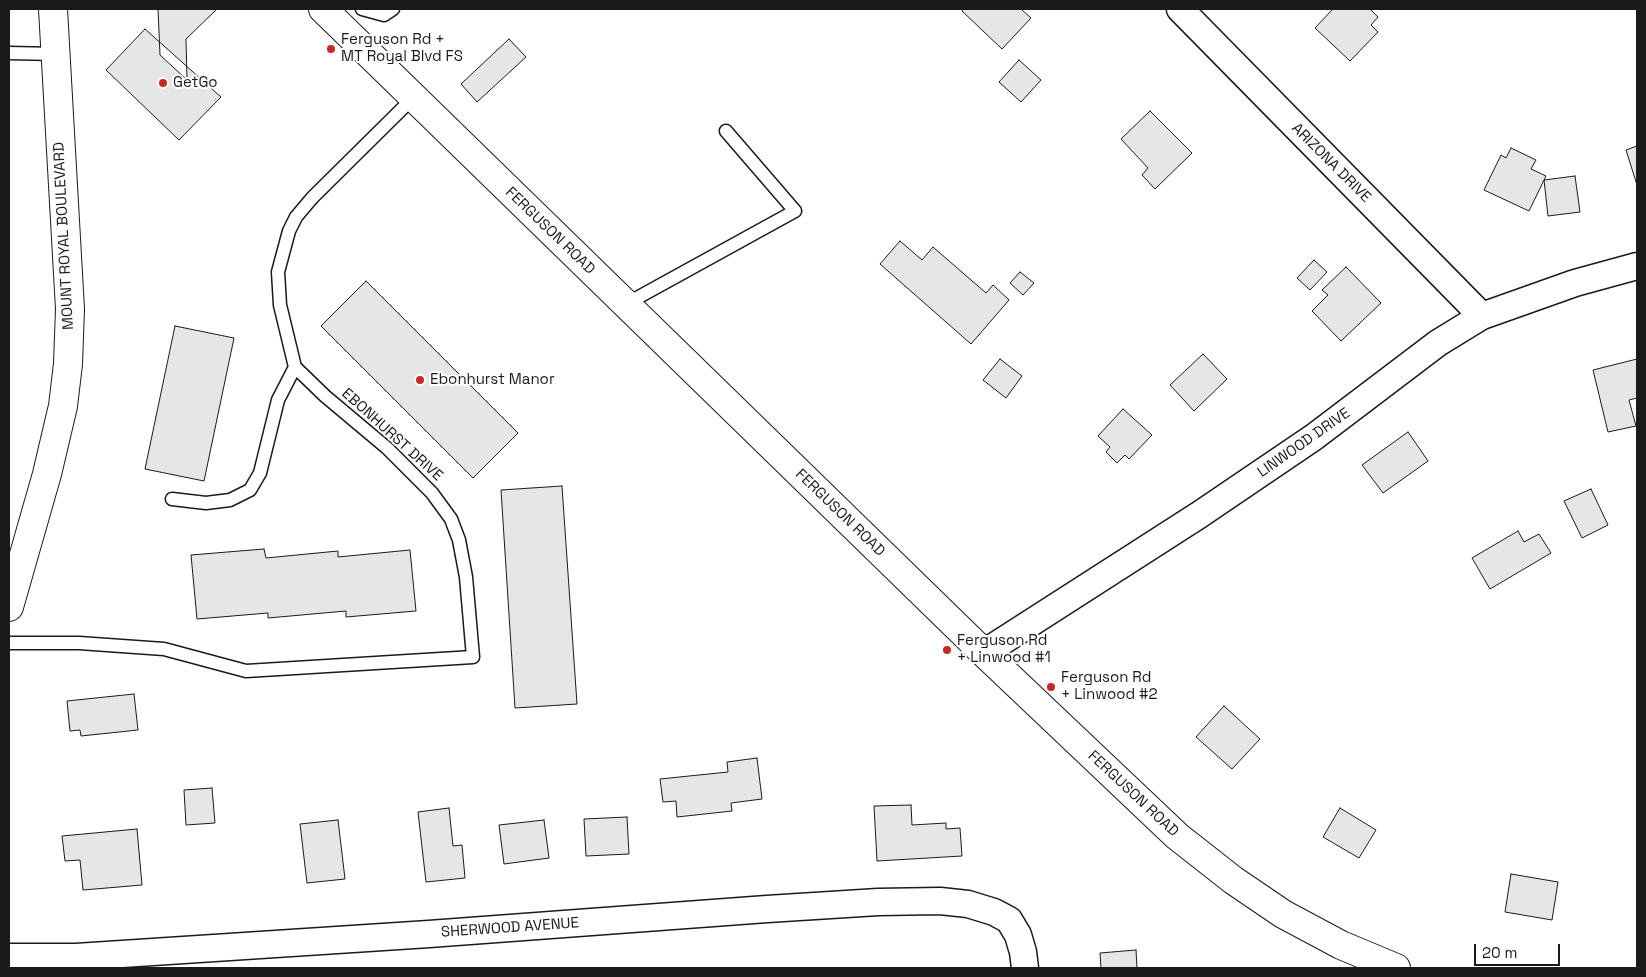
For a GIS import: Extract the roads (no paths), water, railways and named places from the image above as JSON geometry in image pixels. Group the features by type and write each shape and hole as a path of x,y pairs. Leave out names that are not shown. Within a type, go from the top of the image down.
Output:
{"street":[{"name":"MOUNT ROYAL BOULEVARD","path":"9,607 46,474 62,406 68,364 70,309 53,9"},
{"name":"ARIZONA DRIVE","path":"1180,9 1482,316"},
{"name":"FERGUSON ROAD","path":"332,12 414,97 984,653 1178,836 1233,880 1283,914 1341,945 1396,968"},
{"name":"LINWOOD DRIVE","path":"984,653 1199,515 1314,437 1438,343 1482,316 1575,283 1637,266"},
{"name":"SHERWOOD AVENUE","path":"9,957 76,957 878,902 940,901 968,904 994,912 1008,920 1018,935 1025,968"}],"lane":[{"path":"362,9 384,15 393,9"},
{"path":"9,53 56,54"},
{"path":"172,499 206,503 230,500 250,490 260,473 278,400 295,367 280,305 278,272 292,224 312,198 414,97"},
{"path":"626,304 795,211 726,131"},
{"name":"EBONHURST DRIVE","path":"9,643 79,643 164,649 246,671 473,657 466,578 459,540 451,519 432,493 387,448 325,396 295,367"}],"place":[{"name":"Ferguson Rd + MT Royal Blvd FS","path":"331,49"},
{"name":"GetGo","path":"163,83"},
{"name":"Ebonhurst Manor","path":"420,380"},
{"name":"Ferguson Rd + Linwood #1","path":"947,650"},
{"name":"Ferguson Rd + Linwood #2","path":"1051,687"}]}
